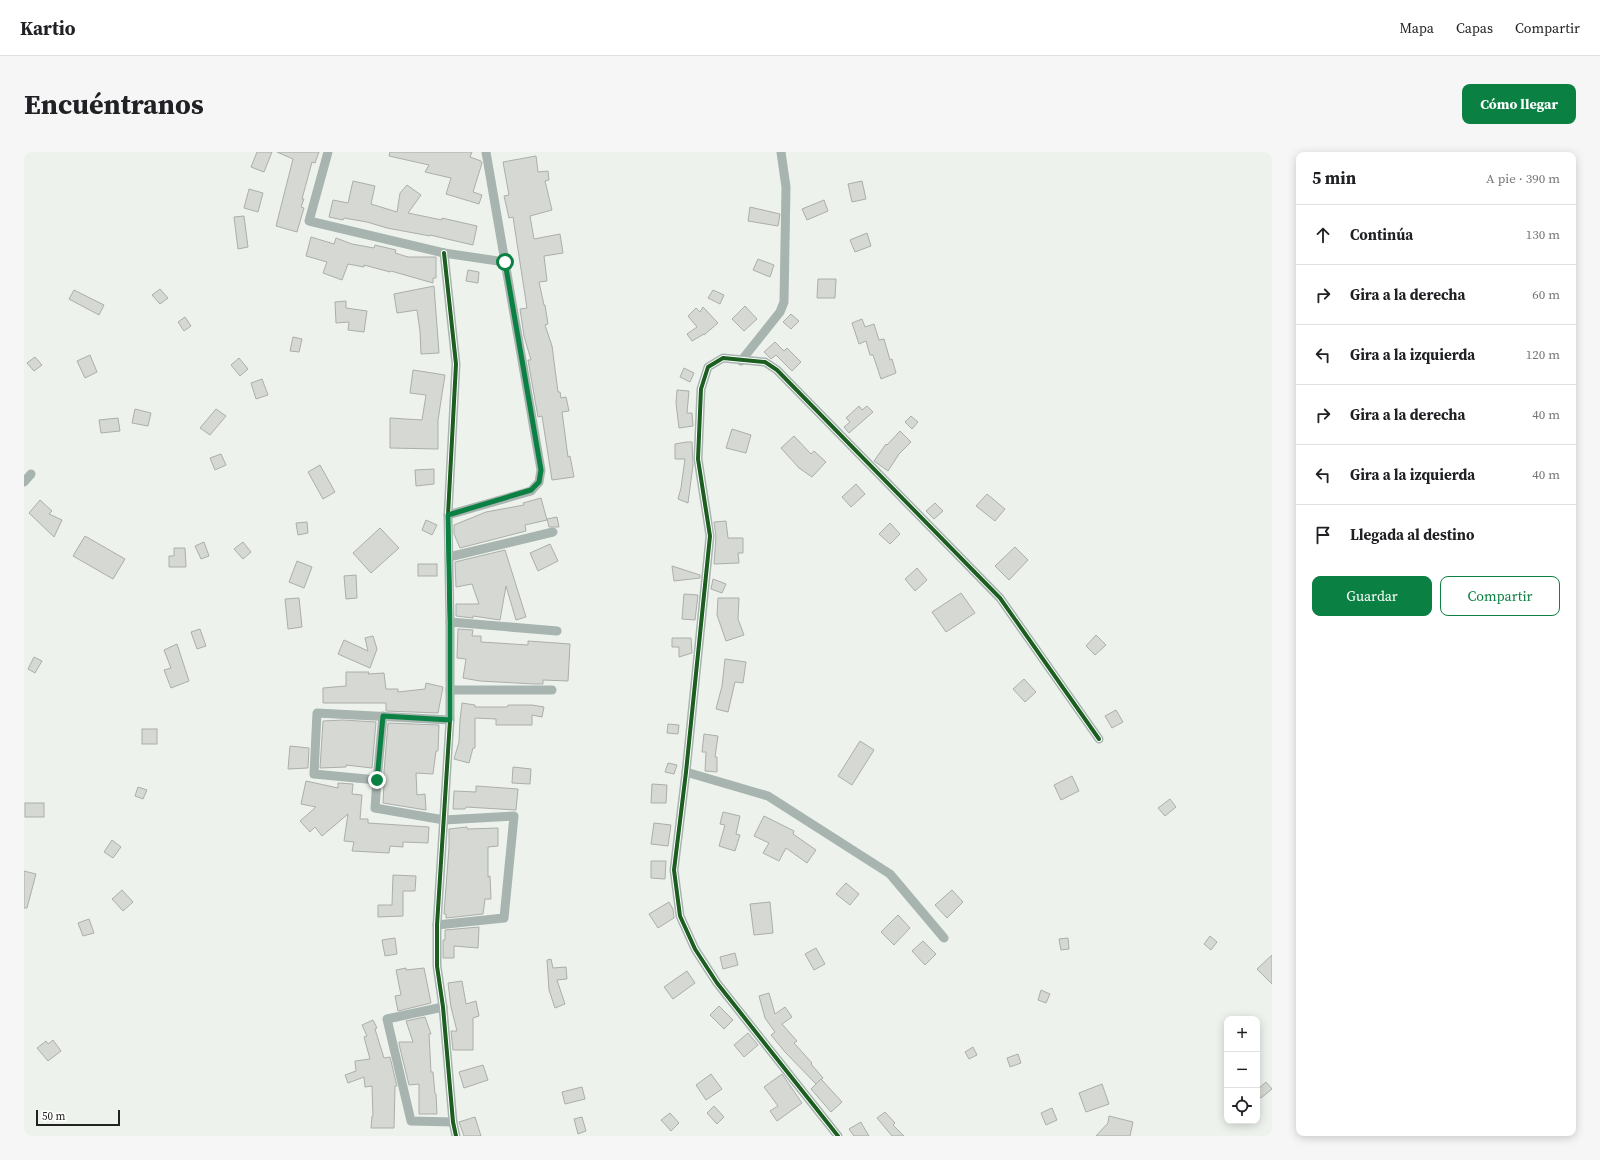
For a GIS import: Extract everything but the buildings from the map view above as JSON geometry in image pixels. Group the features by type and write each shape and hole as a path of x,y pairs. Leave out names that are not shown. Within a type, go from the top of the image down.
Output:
{"street":[{"path":"328,152 309,221 444,253 505,262"},
{"path":"448,515 531,490 539,482 541,470 486,152"},
{"path":"741,361 780,312 784,302 786,187 781,152"},
{"path":"444,253 456,364 448,515 450,720 437,925 437,966 443,1007 453,1122 456,1136"},
{"path":"838,1136 717,983 695,949 680,916 674,870 686,772 710,536 698,458 701,389 708,367 723,358 741,361 765,362 777,370 1000,598 1099,739"},
{"path":"24,482 31,474"},
{"path":"449,557 553,532"},
{"path":"450,622 557,631"},
{"path":"450,690 552,690"},
{"path":"377,780 314,774 317,713 450,720"},
{"path":"383,716 375,808 444,820 514,816 504,918 437,925"},
{"path":"686,772 768,796 890,874 944,938"},
{"path":"443,1007 387,1019 411,1121 453,1122"}],"cycle path":[{"path":"444,253 456,364 448,515 450,720 437,925 437,966 443,1007 453,1122 456,1136"},
{"path":"838,1136 717,983 695,949 680,916 674,870 686,772 710,536 698,459 701,389 708,367 723,358 765,362 777,370 1000,598 1099,739"}],"route":[{"path":"377,780 383,716 450,720 448,515 531,490 539,482 541,470 505,262"}]}
